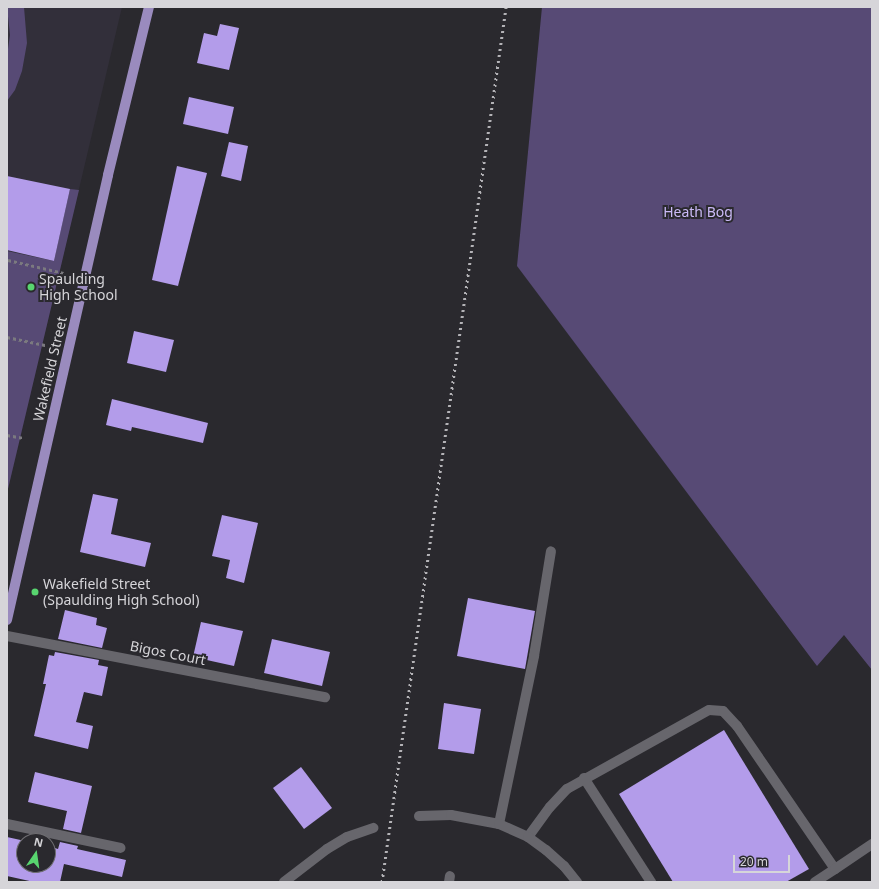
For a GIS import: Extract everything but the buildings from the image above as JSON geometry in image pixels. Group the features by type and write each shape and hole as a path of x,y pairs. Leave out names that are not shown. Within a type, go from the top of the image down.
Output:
{"main road":[{"name":"Wakefield Street","path":"7,620 106,183 149,7"}],"street":[{"path":"499,824 534,656 551,551"},
{"name":"Bigos Court","path":"7,636 325,697"},
{"path":"528,837 550,806 562,793 584,778 709,710 723,711 737,726 835,869"},
{"path":"584,778 651,882"},
{"path":"419,816 451,815 499,824 528,837 551,854 577,882"},
{"path":"7,824 121,848"},
{"path":"284,882 327,849 347,837 372,828"},
{"path":"815,882 872,844"}],"path":[{"path":"8,260 64,273"},
{"path":"7,337 46,345"},
{"path":"7,435 24,438"}],"shaded area":[{"name":"Spaulding High School","path":"7,7 122,7 7,494"}],"green space":[{"path":"7,7 24,7 27,43 22,71 15,90 7,101 7,56 10,35"},
{"name":"Heath Bog","path":"542,7 872,7 872,670 844,635 817,666 517,266"},
{"path":"70,189 79,190 7,493 7,251 54,261"}],"railway":[{"path":"382,882 506,7"}],"place":[{"name":"Spaulding High School","path":"31,287"},
{"name":"Wakefield Street (Spaulding High School)","path":"35,592"}]}
